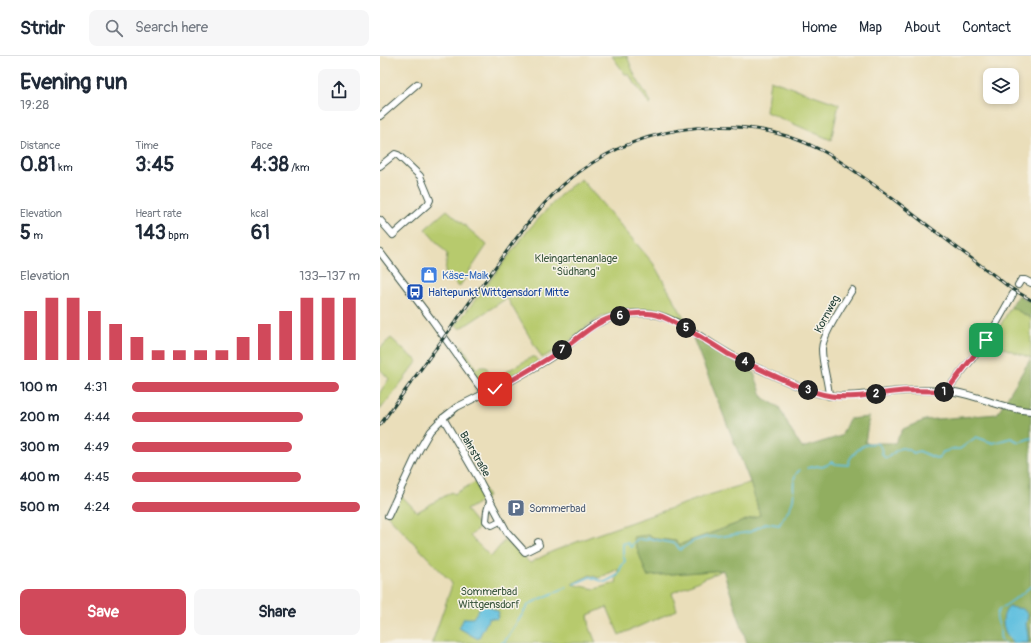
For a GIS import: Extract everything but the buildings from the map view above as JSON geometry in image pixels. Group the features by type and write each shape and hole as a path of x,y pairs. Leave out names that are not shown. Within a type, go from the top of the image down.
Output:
{"street":[{"path":"380,116 417,84"},
{"path":"380,166 395,154 398,155 420,176 430,200 428,204 394,235 380,220"},
{"path":"380,252 432,320 479,386 484,390 495,389 522,375 564,348 594,325 628,314 643,313 663,317 691,331 730,354 813,392 829,396 845,397 920,390 948,392 1031,411"},
{"path":"1018,285 1021,280 1031,283"},
{"name":"Kornweg","path":"829,396 822,347 829,328 852,290"},
{"path":"948,392 951,385 986,340 1013,294"},
{"path":"388,516 419,450 430,431 443,418 458,407 481,395 484,390"},
{"name":"Bahrstraße","path":"443,418 507,532 524,552 539,545 538,542"},
{"path":"490,501 486,521 492,525 500,520"}],"green space":[{"path":"612,56 627,56 635,76 651,102 650,105 629,75 625,74"},
{"path":"770,80 839,104 831,140 766,112"},
{"name":"Kleingartenanlage \"Südhang\"","path":"581,179 653,263 687,323 651,309 618,312 603,316 587,326 565,345 542,358 507,298 460,329 456,325 529,229 564,191"},
{"path":"447,210 487,245 459,287 445,273 447,254 425,229"},
{"path":"1018,295 1031,302 1031,318 1011,307"},
{"path":"1011,307 1031,318 1031,358 990,343"},
{"path":"391,338 418,361 380,410 380,392 389,379 380,369 380,348"},
{"path":"693,338 754,373 763,398 779,407 802,448 841,436 849,419 869,417 865,443 895,443 903,429 925,420 997,414 1031,358 1031,643 747,643 723,570 647,576 633,537 648,535 657,539 676,541 679,545 760,515 750,482"},
{"path":"462,345 476,369 479,367 486,367 493,379 532,357 535,357 538,361 507,381 494,386 486,386 479,381 456,349"},
{"name":"Sommerbad Wittgensdorf","path":"479,480 488,497 466,510 480,527 470,536 491,557 504,541 513,546 530,563 551,552 592,536 750,482 760,515 679,545 676,541 657,539 648,535 647,576 723,570 672,593 677,610 619,635 607,607 588,615 590,628 596,643 432,643 451,588 451,582 388,516 399,493 417,512 452,492 454,494","holes":["618,569 616,583 595,589 572,584 590,575 599,578"]}],"water":[{"path":"483,603 499,612 497,619 489,618 478,639 459,628 464,618 473,618"},
{"path":"1010,607 1023,609 1028,615 1026,624 1028,643 1013,643 1006,634 1003,619 1006,610"}],"waterway":[{"path":"807,468 817,466 822,467 831,462 848,465 851,457 860,448 873,443 878,444 884,457 886,458 899,449 904,448 914,453 919,451 938,459 943,452 950,449 960,449 976,437 993,443 1011,438 1019,442 1031,438"},
{"path":"574,584 590,577 605,582 618,575 625,561 623,555 623,543 628,543 630,547 632,547 632,544 638,539 647,540 648,538 676,544 680,550 693,541 707,537 718,537 750,532 766,523 779,525 792,503 794,480 795,476 800,470"},
{"path":"1005,643 1001,638 1000,628 997,621 998,612 1031,586"},
{"path":"501,643 505,641 529,604 567,587"}],"railway":[{"path":"380,425 515,240 537,212 553,195 579,172 606,155 635,142 665,133 697,128 729,127 761,130 792,138 821,150 858,173 1009,287 1031,300"}],"place":[{"name":"Käse-Maik","path":"429,275"},
{"name":"Haltepunkt Wittgensdorf Mitte","path":"415,292"},
{"name":"Sommerbad","path":"516,508"}],"route":[{"path":"495,389 522,375 564,348 594,325 628,314 643,313 663,317 762,370 813,392 829,396 845,397 920,390 948,392 951,385 986,340"}]}
